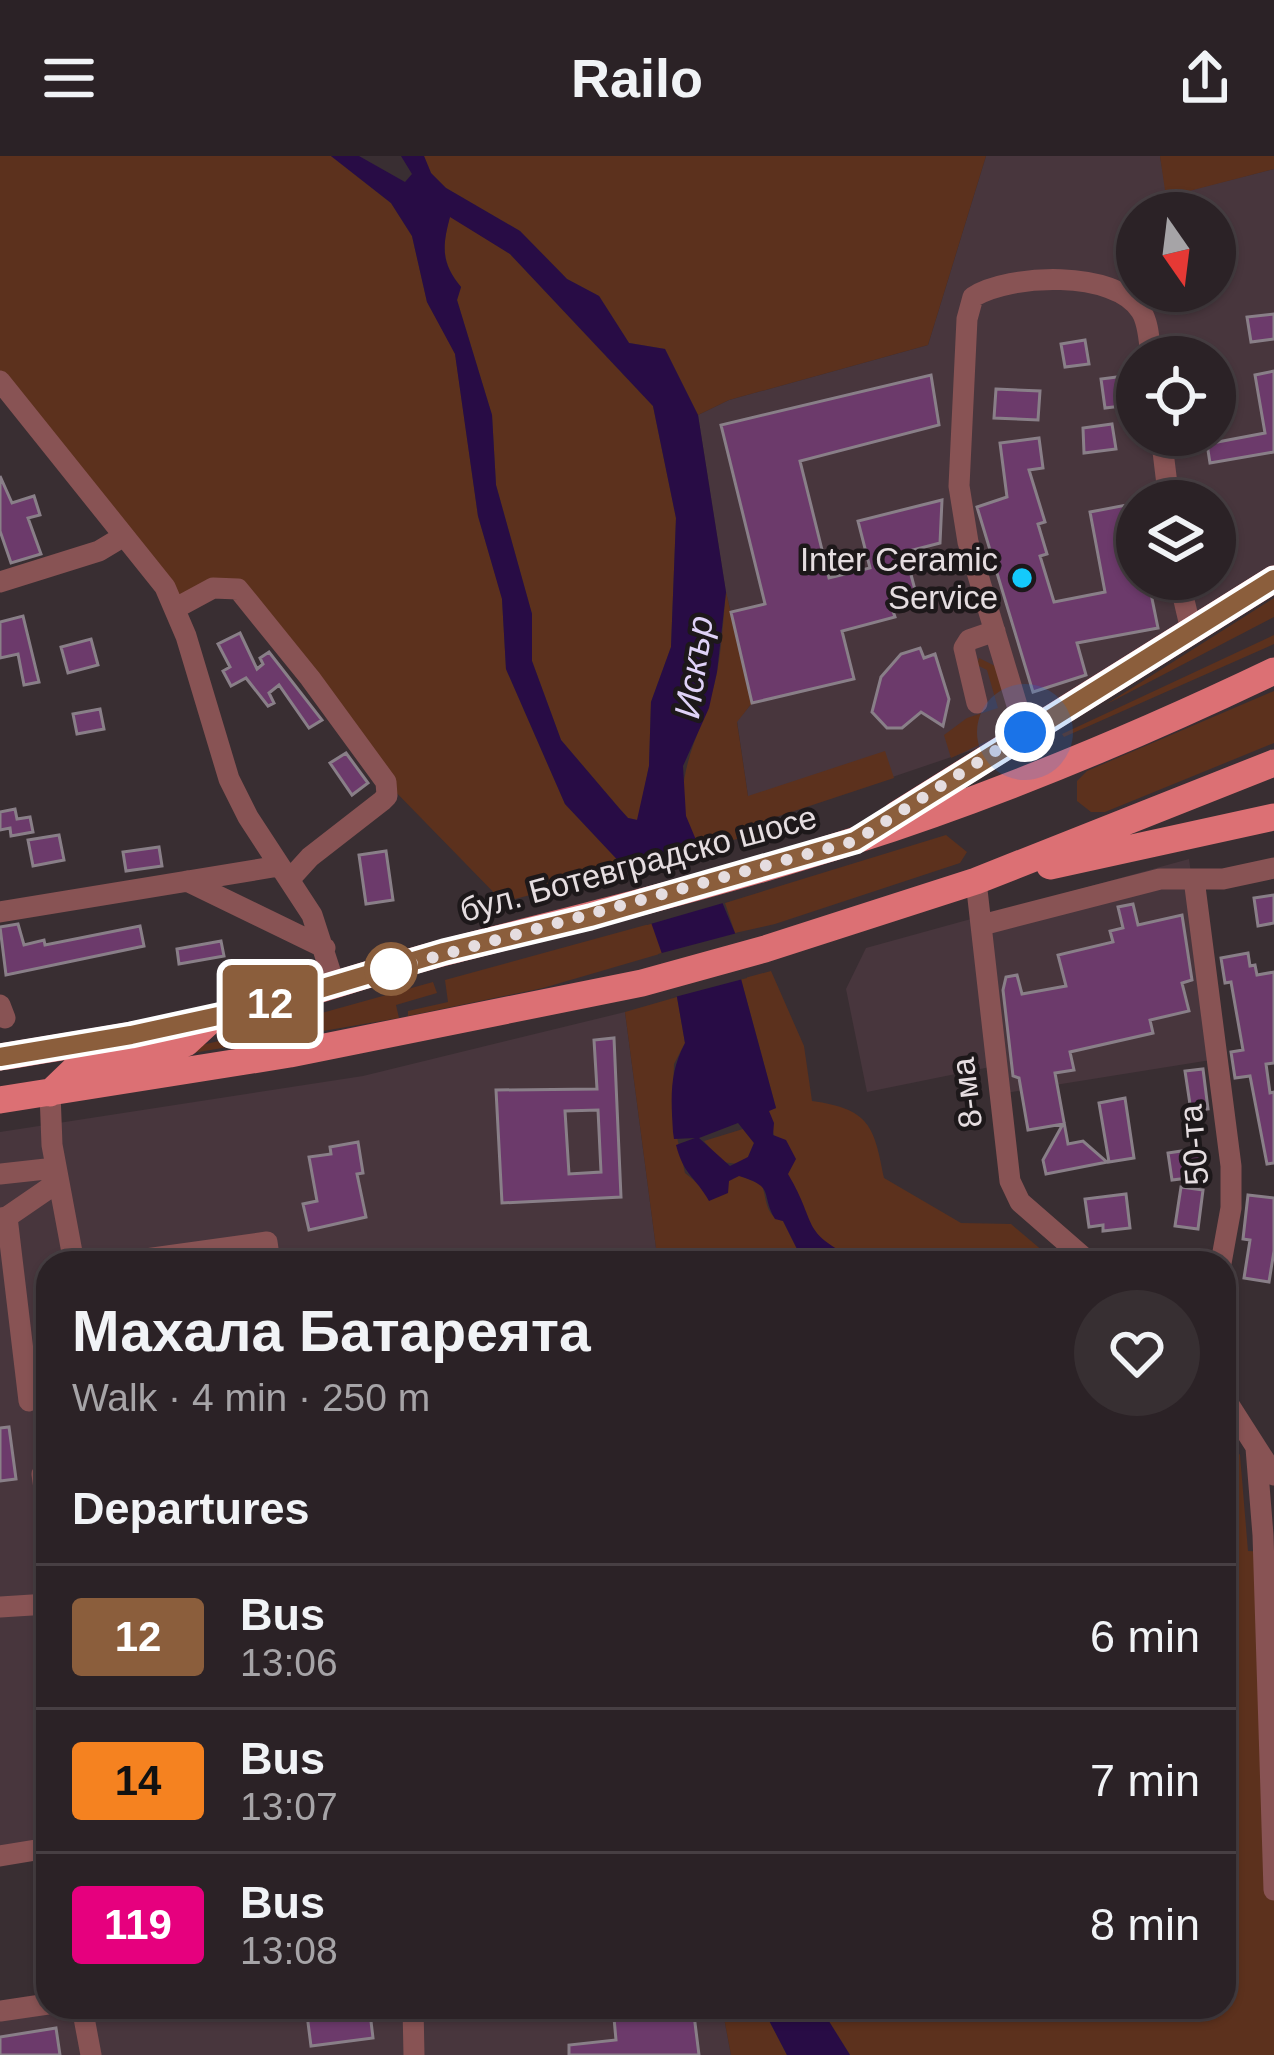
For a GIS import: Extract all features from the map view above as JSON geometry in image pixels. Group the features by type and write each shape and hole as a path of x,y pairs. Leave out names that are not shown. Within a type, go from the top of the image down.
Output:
{"main road":[{"path":"855,841 1274,579"},
{"name":"бул. Ботевградско шосе","path":"0,1057 212,1019 855,841 1099,749 1274,671"},
{"path":"0,1100 290,1054 642,983 766,949 976,881 1274,763"},
{"path":"976,881 1274,818"},
{"path":"50,1093 76,1068 187,1043 212,1019"}],"street":[{"path":"1025,732 968,542 959,486 967,319 974,297 990,286 1093,281 1130,298 1144,314 1148,336"},
{"path":"0,381 165,587 176,608 230,779 312,916 335,986"},
{"path":"0,581 99,551 124,536"},
{"path":"0,912 187,881 284,873 387,796 386,782 238,589 212,588 176,608"},
{"path":"1183,600 1191,630"},
{"path":"977,703 964,648 969,640 995,631"},
{"path":"982,925 1160,879 1223,879 1274,868"},
{"name":"50-та","path":"1194,879 1231,1166 1232,1208 1223,1251"},
{"path":"187,881 326,948"},
{"name":"8-ма","path":"976,881 1010,1181 1020,1202 1076,1251"},
{"path":"50,1093 57,1175 72,1251"},
{"path":"0,1174 57,1175"},
{"path":"29,1401 4,1217 57,1175"},
{"path":"203,1251 267,1242 268,1251"},
{"path":"1236,1416 1274,1475"},
{"path":"1256,1448 1269,1533 1274,1890"},
{"path":"0,1607 36,1605"},
{"path":"0,1856 36,1850"},
{"path":"0,2011 36,2006"},
{"path":"84,2019 91,2055"},
{"path":"414,2019 414,2055"},
{"path":"415,2019 430,2055"}],"shaded area":[{"path":"0,156 331,156 391,203 412,236 427,302 455,353 478,516 502,598 506,669 565,804 627,870 503,902 386,782 239,589 176,608 0,381"},
{"path":"424,156 986,156 928,345 729,400 698,415 665,349 629,343 599,296 567,279 520,231 446,188 431,173"},
{"path":"986,156 1160,156 1166,192 1116,192 1116,312 1236,312 1236,192 1183,192 1274,169 1274,579 1025,732 757,823 748,796 737,721 752,703 726,592 698,415 729,400 928,345"},
{"path":"1160,156 1274,156 1274,169 1185,192 1165,192"},
{"path":"450,216 510,254 653,406 676,518 671,647 651,702 649,766 638,820 628,818 561,740 532,661 532,614 496,485 492,415 457,300 461,287 445,254"},
{"path":"726,592 752,703 737,722 748,796 885,751 894,778 758,823 758,833 702,849 689,828 683,785 716,677"},
{"path":"1274,598 1274,617 1105,705"},
{"path":"1274,635 1274,644 1062,734"},
{"path":"979,658 997,667 1010,711 1005,733 951,758 944,735 967,718 998,708 987,670 977,665"},
{"path":"1274,691 1274,743 1105,812 1091,812 1077,801 1077,781 1087,771"},
{"path":"946,835 967,852 960,863 735,933 725,903"},
{"path":"1189,859 1217,1059 999,1094 995,1066 867,1092 846,989 866,948"},
{"path":"653,923 663,953 543,988 408,1016 408,1011 448,1002 445,980"},
{"path":"771,971 804,1046 812,1101 846,1109 866,1123 877,1145 884,1178 961,1223 1011,1224 1043,1251 838,1251 827,1245 799,1203 776,1143 768,1111 776,1108 741,979"},
{"path":"433,982 437,993 396,1005 399,1018 93,1070 232,1038"},
{"path":"677,997 685,1043 674,1064 672,1115 685,1173 701,1186 739,1175 762,1185 770,1211 783,1221 798,1251 656,1251 625,1012"},
{"path":"625,1012 656,1251 36,1251 36,1860 0,1865 0,1132 363,1076"},
{"path":"743,1129 754,1143 748,1157 738,1164 722,1162 704,1141"},
{"path":"1236,1448 1248,1551 1274,1552 1274,2055 850,2055 828,2019 1236,2019"},
{"path":"0,2005 36,2005 36,2019 724,2019 731,2055 0,2055"},
{"path":"724,2019 768,2019 787,2055 731,2055"}],"water":[{"name":"Искър","path":"331,156 359,156 405,182 412,174 401,156 424,156 431,173 446,188 520,231 567,279 599,296 629,343 665,349 698,415 726,592 709,708 683,766 686,816 735,933 741,979 776,1108 769,1111 773,1135 786,1140 796,1159 788,1174 813,1227 841,1251 798,1251 758,1184 739,1176 729,1181 728,1193 709,1201 683,1163 676,1145 695,1138 674,1139 673,1132 674,1075 685,1043 677,997 646,908 627,870 565,804 506,669 502,599 478,516 455,354 427,302 412,236 391,203","holes":["450,217 510,254 653,406 676,518 671,647 651,702 649,766 637,820 628,818 561,740 532,661 532,614 496,485 492,415 457,300 461,287 445,254","738,1123 754,1143 748,1157 730,1166 699,1138"]},
{"path":"768,2019 828,2019 850,2055 787,2055"}],"pier":[{"path":"707,847 730,901 647,925 620,872"},
{"path":"741,932 747,978 671,998 658,954"}],"building":[{"path":"1274,314 1274,339 1251,342 1247,317"},
{"path":"1085,340 1089,364 1065,367 1061,344"},
{"path":"1274,371 1274,452 1210,463 1209,456 1236,456 1236,438 1265,433 1255,375"},
{"path":"931,375 939,425 800,461 829,578 870,568 858,521 942,500 940,543 905,552 919,605 893,611 895,617 842,631 854,679 752,703 731,612 765,604 721,425"},
{"path":"1116,377 1116,407 1105,408 1101,379"},
{"path":"996,389 1040,391 1038,420 994,418"},
{"path":"1112,424 1116,449 1084,453 1083,428"},
{"name":"Inter Ceramic Service","path":"1039,438 1043,468 1029,470 1045,522 1038,524 1047,554 1040,556 1054,602 1105,592 1090,512 1116,507 1116,600 1152,600 1158,628 1077,643 1086,675 1033,692 977,507 1007,497 1000,443"},
{"path":"0,476 12,503 34,496 40,515 28,518 41,554 11,563 0,531"},
{"path":"23,616 39,682 24,685 18,654 0,658 0,622"},
{"path":"240,633 257,669 263,664 260,658 269,652 322,720 309,728 279,685 269,693 274,703 268,706 246,678 231,686 223,671 230,667 218,644"},
{"path":"91,639 98,665 68,673 61,647"},
{"path":"920,648 924,658 935,654 949,699 943,726 921,712 902,728 887,728 872,712 881,677 901,654"},
{"path":"100,709 104,729 77,734 73,714"},
{"path":"346,753 368,783 352,795 330,763"},
{"path":"15,809 17,819 30,817 33,832 11,836 10,828 0,830 0,812"},
{"path":"59,835 64,860 33,866 28,840"},
{"path":"159,847 162,866 126,871 123,852"},
{"path":"386,851 393,900 366,904 359,855"},
{"path":"1274,895 1274,923 1258,926 1254,898"},
{"path":"1133,904 1138,925 1182,915 1192,980 1182,983 1189,1011 1150,1020 1153,1033 1070,1052 1074,1070 1055,1073 1068,1144 1083,1141 1107,1162 1046,1174 1043,1160 1063,1124 1028,1130 1019,1078 1013,1076 1003,990 1006,977 1017,975 1022,994 1066,986 1058,955 1113,942 1110,931 1123,928 1118,907"},
{"path":"18,924 24,945 140,926 144,946 6,975 0,927"},
{"path":"221,941 224,956 179,964 177,949"},
{"path":"1248,953 1257,975 1274,972 1274,1063 1266,1064 1270,1093 1274,1092 1274,1163 1267,1164 1250,1076 1235,1078 1231,1052 1243,1050 1231,982 1225,983 1221,958"},
{"path":"614,1038 621,1197 502,1203 496,1090 597,1089 594,1040","holes":["598,1110 601,1172 569,1174 565,1111"]},
{"path":"1203,1069 1208,1109 1191,1111 1185,1071"},
{"path":"1125,1098 1134,1158 1109,1162 1099,1103"},
{"path":"358,1142 363,1173 357,1174 366,1217 309,1230 303,1204 317,1201 309,1157"},
{"path":"1201,1148 1205,1176 1172,1180 1168,1153"},
{"path":"1181,1187 1203,1190 1198,1229 1175,1226"},
{"path":"1126,1194 1130,1228 1103,1231 1103,1225 1089,1227 1085,1199"},
{"path":"1248,1195 1274,1198 1269,1282 1244,1278 1250,1240 1243,1239"},
{"path":"9,1427 16,1479 0,1481 0,1428"},
{"path":"308,2019 371,2019 373,2038 311,2046"},
{"path":"614,2019 694,2019 699,2055 569,2055 569,2045 616,2040"},
{"path":"56,2028 60,2055 0,2055 0,2037"}],"bus line":[{"name":"12","path":"0,1057 212,1019 855,841 1274,579"}],"place":[{"name":"Inter Ceramic Service","path":"1022,578"}],"route":[{"path":"391,969 855,841 1025,732"}]}
